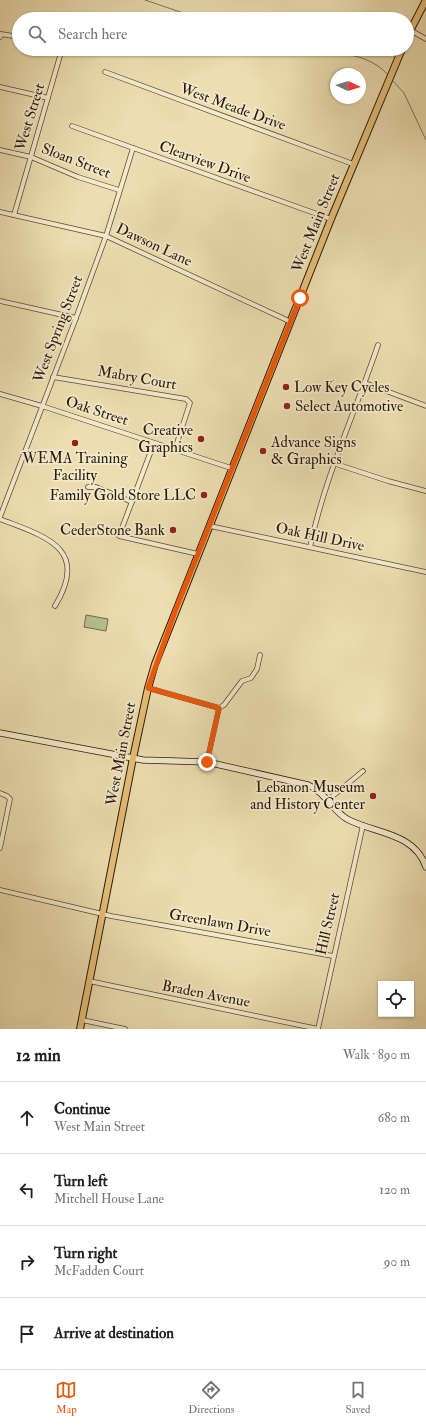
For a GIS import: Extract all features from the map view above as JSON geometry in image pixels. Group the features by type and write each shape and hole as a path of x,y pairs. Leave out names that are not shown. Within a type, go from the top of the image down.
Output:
{"main road":[{"path":"414,22 426,0"},
{"name":"West Main Street","path":"80,1029 148,688 162,646 210,526 231,468 291,322 353,164 399,56"}],"street":[{"path":"414,32 426,39"},
{"path":"0,35 12,36"},
{"name":"West Street","path":"14,214 60,56"},
{"name":"West Meade Drive","path":"105,72 353,164"},
{"path":"0,88 48,98"},
{"name":"Clearview Drive","path":"72,126 331,219"},
{"name":"West Spring Street","path":"0,518 106,236 133,148"},
{"name":"Sloan Street","path":"0,150 30,157 78,177 119,190"},
{"name":"Dawson Lane","path":"0,212 106,236 291,322"},
{"path":"0,300 76,318"},
{"path":"310,547 318,509 333,463 365,383 378,345"},
{"name":"Mabry Court","path":"53,377 186,399 190,403 190,406 175,449"},
{"path":"365,383 426,406"},
{"name":"Oak Street","path":"0,394 42,406 231,468"},
{"path":"154,443 119,536 198,554"},
{"path":"333,463 388,482 426,491"},
{"path":"88,487 96,488 132,502"},
{"path":"0,518 49,540 62,552 66,561 67,574 64,590 55,606"},
{"name":"Oak Hill Drive","path":"210,526 426,572"},
{"path":"207,762 219,708 225,703 242,681 251,678 257,669 260,655"},
{"path":"148,688 219,708"},
{"path":"0,733 133,758 155,761 207,762 308,785 318,790 340,813 348,819 407,841 418,852 426,867"},
{"path":"328,800 363,771"},
{"path":"0,793 10,799 0,848"},
{"name":"Hill Street","path":"318,1029 363,825"},
{"name":"Greenlawn Drive","path":"0,890 102,914 333,956"},
{"name":"Braden Avenue","path":"89,981 318,1029"},
{"path":"82,1020 125,1029"}],"green space":[{"path":"86,615 108,619 106,631 84,627"}],"waterway":[{"path":"145,0 180,12"},
{"path":"354,56 365,59 378,66 388,75"},
{"path":"392,80 404,93 426,140"}],"place":[{"name":"Low Key Cycles","path":"286,387"},
{"name":"Select Automotive","path":"287,406"},
{"name":"Creative Graphics","path":"201,439"},
{"name":"WEMA Training Facility","path":"75,443"},
{"name":"Advance Signs & Graphics","path":"263,451"},
{"name":"Family Gold Store LLC","path":"204,495"},
{"name":"CederStone Bank","path":"173,530"},
{"name":"Lebanon Museum and History Center","path":"373,796"}],"route":[{"path":"207,762 208,751 219,708 148,688 176,609 300,298"}]}
